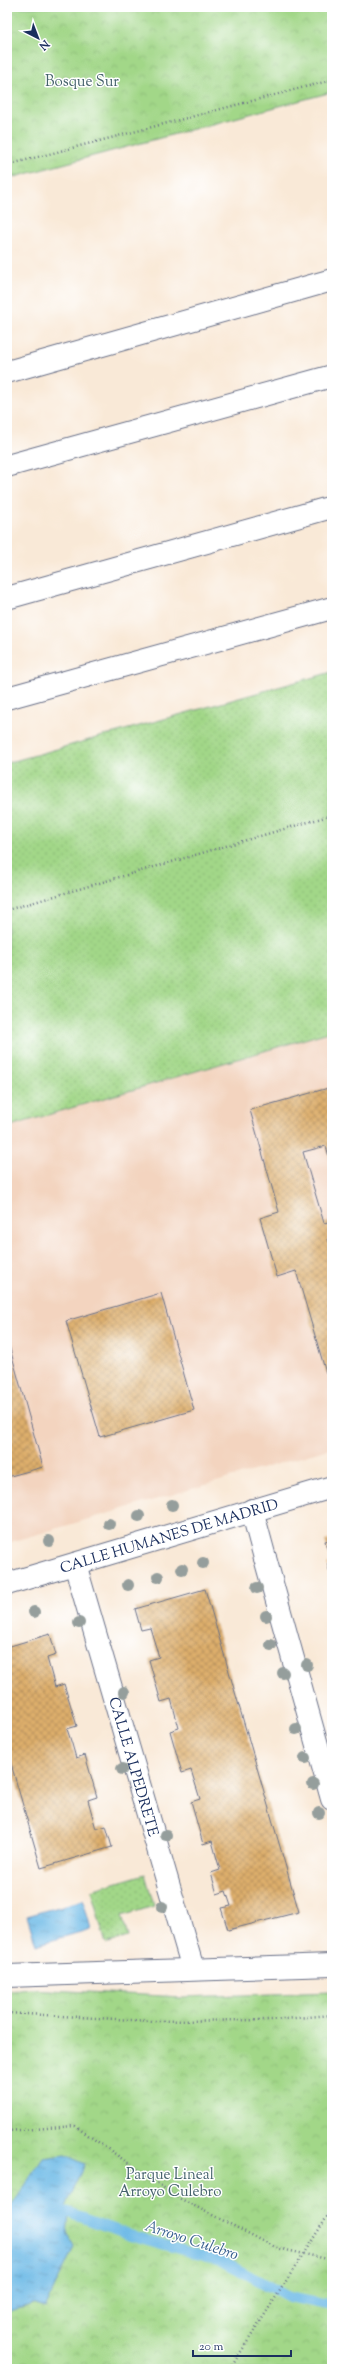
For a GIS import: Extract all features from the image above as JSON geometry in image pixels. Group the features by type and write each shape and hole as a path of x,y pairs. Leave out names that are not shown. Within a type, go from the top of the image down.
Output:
{"main road":[{"path":"7,372 332,280"},
{"path":"7,466 332,376"},
{"path":"7,598 332,507"},
{"path":"7,698 332,608"},
{"name":"CALLE HUMANES DE MADRID","path":"7,1584 332,1487"},
{"path":"252,1510 332,1799"},
{"name":"CALLE ALPEDRETE","path":"75,1564 193,1969"},
{"path":"7,1976 332,1965"}],"path":[{"path":"7,165 332,80"},
{"path":"7,910 332,815"},
{"path":"7,2013 35,2013 151,2021 271,2020 332,2015"},
{"path":"7,2131 75,2126 177,2197 277,2248 332,2260"},
{"path":"230,2369 294,2272 332,2209"}],"shaded area":[{"path":"332,1031 332,1448 7,1543 7,1127"}],"green space":[{"name":"Bosque Sur","path":"7,7 332,7 332,92 7,179"},
{"path":"332,672 332,1031 7,1127 7,763"},
{"path":"145,1874 154,1906 122,1916 128,1937 106,1944 91,1890"},
{"name":"Parque Lineal Arroyo Culebro","path":"31,1989 182,1997 332,1992 332,2369 7,2369 7,1991"}],"water":[{"path":"83,1900 91,1929 36,1945 27,1916"},
{"path":"65,2155 85,2164 64,2211 69,2214 67,2232 74,2247 45,2308 33,2304 7,2312 7,2209 13,2204 43,2158"}],"building":[{"path":"332,1087 332,1167 326,1146 303,1152 324,1223 332,1221 332,1238 328,1239 332,1251 332,1371 326,1373 296,1271 277,1277 260,1218 279,1212 250,1110"},
{"path":"161,1293 194,1410 100,1437 66,1321"},
{"path":"7,1338 43,1467 7,1477"},
{"path":"332,1539 332,1579 327,1564 331,1562 325,1541"},
{"path":"205,1589 299,1912 228,1930 221,1908 231,1906 226,1891 217,1894 211,1873 220,1870 212,1841 203,1844 191,1802 200,1799 191,1770 182,1773 170,1731 179,1728 171,1699 161,1702 149,1660 159,1657 150,1628 141,1630 135,1609"},
{"path":"50,1634 56,1655 47,1658 55,1687 64,1684 77,1726 67,1729 76,1758 85,1755 97,1797 88,1800 96,1829 106,1826 112,1847 41,1868 7,1750 7,1647"}],"waterway":[{"name":"Arroyo Culebro","path":"53,2217 64,2211 130,2235 224,2262 289,2297 332,2306"}]}
